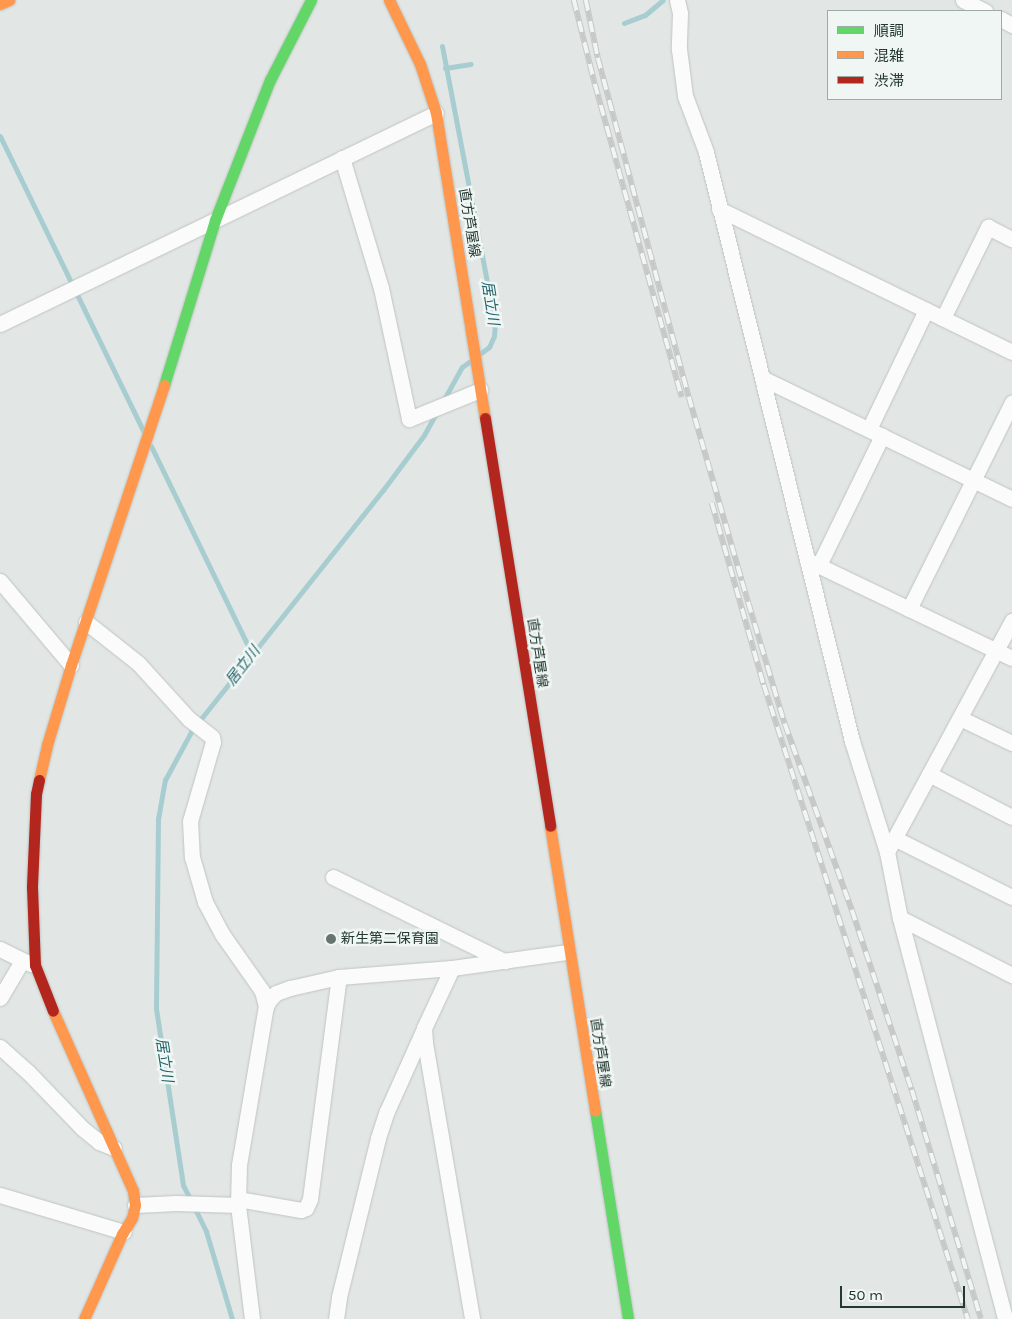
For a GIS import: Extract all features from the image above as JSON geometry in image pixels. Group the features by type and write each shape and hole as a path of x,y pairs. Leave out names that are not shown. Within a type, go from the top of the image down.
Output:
{"street":[{"path":"0,4 9,0"},
{"path":"84,1319 132,1218 135,1205 133,1191 55,1016 29,963 36,794 71,665 144,447 215,220 270,80 311,0"},
{"name":"直方芦屋線","path":"389,0 420,64 436,113 478,373 474,392 628,1319"},
{"path":"677,0 680,13 679,48 685,96 706,152 762,378 813,563 852,741 887,852 900,918 1006,1312"},
{"path":"963,0 983,10"},
{"path":"0,324 436,113"},
{"path":"342,158 381,288 409,419 474,392"},
{"path":"719,209 1012,352"},
{"path":"943,318 988,227 1012,239"},
{"path":"813,563 876,433 926,310"},
{"path":"762,378 1012,499"},
{"path":"909,609 1012,402"},
{"path":"813,563 1012,658"},
{"path":"0,581 71,665"},
{"path":"887,852 1012,621"},
{"path":"86,622 138,664 188,719 212,737 213,742 190,822 192,858 205,902 222,934 262,991 266,1006 239,1165 238,1202 252,1319"},
{"path":"960,718 1012,743"},
{"path":"929,774 1012,817"},
{"path":"894,838 1012,897"},
{"path":"333,877 504,961"},
{"path":"900,918 1012,975"},
{"path":"0,949 29,963"},
{"path":"266,1006 276,993 339,977 452,968 568,952"},
{"path":"0,998 29,963"},
{"path":"336,1319 339,1297 378,1138 387,1111 452,968"},
{"path":"135,1205 238,1202 301,1210 306,1208 310,1199 339,977"},
{"path":"424,1028 472,1319"},
{"path":"0,1047 28,1072 82,1128 99,1142 114,1148"},
{"path":"0,1195 124,1232"}],"waterway":[{"path":"624,23 645,15 663,0"},
{"name":"居立川","path":"442,46 495,324 494,336 489,347 481,353"},
{"name":"居立川","path":"445,68 471,64"},
{"path":"0,136 143,430"},
{"name":"居立川","path":"443,401 462,367 469,362"},
{"name":"居立川","path":"232,1319 206,1231 183,1185 156,1009 158,819 165,780 192,730 383,490 424,435 437,412"},
{"path":"151,446 252,654"}],"railway":[{"path":"574,0 595,84 682,397"},
{"path":"586,0 598,58 689,397 742,581 785,724 852,910 912,1090 981,1319"},
{"path":"712,503 764,685 968,1319"}],"traffic: fast":[{"path":"164,385 215,220 270,80 311,0"},
{"path":"595,1110 628,1319"}],"traffic: slow":[{"path":"0,4 9,0"},
{"path":"389,0 420,64 436,113 485,418"},
{"path":"39,780 47,745 71,665 164,385"},
{"path":"550,826 595,1110"},
{"path":"53,1011 133,1191 135,1205 132,1218 122,1234 84,1319"}],"traffic: jam":[{"path":"485,418 550,826"},
{"path":"39,780 36,794 32,887 35,965 53,1011"}],"place":[{"name":"新生第二保育園","path":"331,939"}]}
